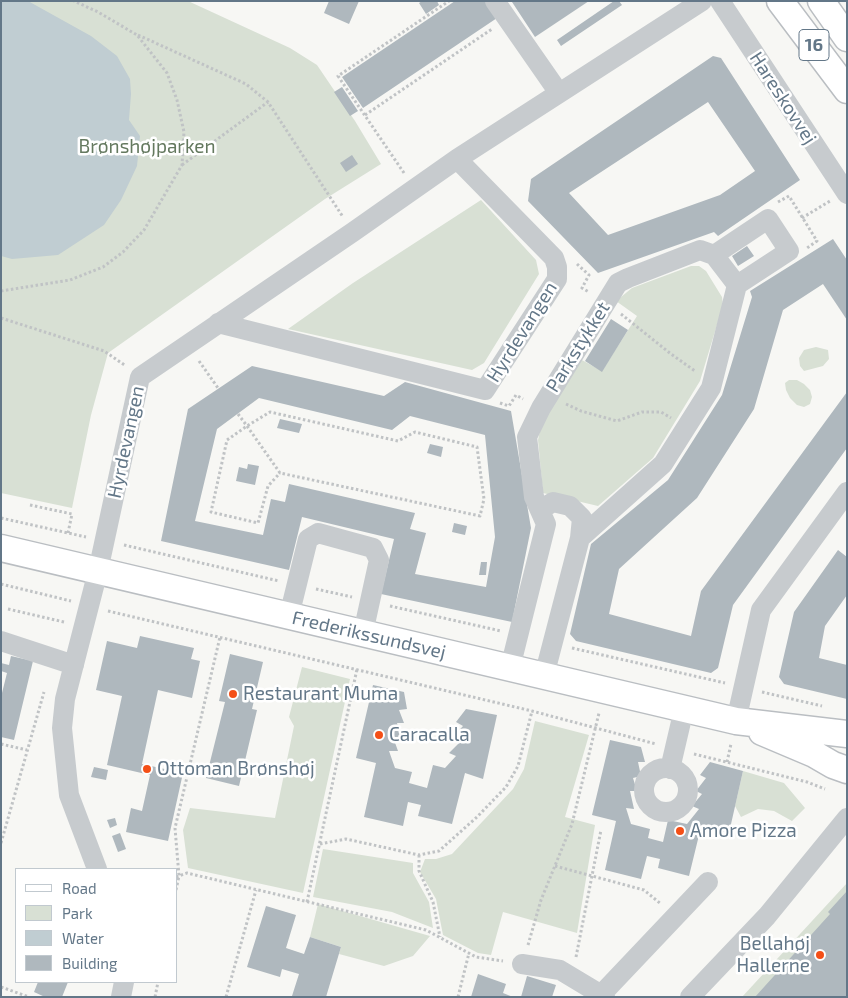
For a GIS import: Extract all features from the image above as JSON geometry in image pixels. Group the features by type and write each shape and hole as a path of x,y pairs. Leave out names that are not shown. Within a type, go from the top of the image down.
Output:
{"main road":[{"name":"16","path":"780,1 847,90"},
{"name":"16","path":"821,1 847,38"},
{"name":"Frederikssundsvej","path":"1,548 736,721 847,734"},
{"name":"Frederikssundsvej","path":"736,721 847,770"}],"street":[{"path":"495,1 559,93"},
{"name":"Hyrdevangen","path":"97,868 68,785 62,728 64,699 98,571 140,376 457,159 702,1"},
{"name":"Hareskovvej","path":"720,1 847,194"},
{"name":"Hyrdevangen","path":"218,322 485,390 557,279 557,267 554,258 457,159"},
{"path":"580,538 663,464 687,427 712,383 736,285 789,251 768,219 714,254 736,285"},
{"name":"Parkstykket","path":"510,668 546,524 534,497 527,437 548,395 618,283 700,250 714,254"},
{"path":"736,721 762,610 847,492"},
{"path":"540,510 553,502 570,506 582,518 580,538 544,676"},
{"path":"289,616 308,539 318,533 373,548 379,560 363,633"},
{"path":"1,641 74,665"},
{"path":"670,769 684,709"},
{"path":"690,997 767,916 847,818"},
{"path":"522,964 560,970 602,996 708,882"},
{"path":"121,997 124,983"}],"path":[{"path":"74,1 98,12 137,35 246,84 268,102 353,232"},
{"path":"404,173 338,76 450,1"},
{"path":"364,115 507,19"},
{"path":"137,35 167,73 177,100 184,132 182,165"},
{"path":"1,291 70,280 103,267 123,252 144,230 182,165 268,102"},
{"path":"792,200 814,236"},
{"path":"802,218 813,212"},
{"path":"582,268 589,275 582,288"},
{"path":"606,303 638,326 670,354 712,383"},
{"path":"1,318 104,351 140,376"},
{"path":"187,345 218,388"},
{"path":"494,401 509,406 516,395"},
{"path":"548,395 581,411 617,421 642,412 660,412 687,427"},
{"path":"238,414 247,426 280,473 480,516 484,498 477,447 416,432 398,441 270,412 247,426 227,440 211,512 258,523 268,486 280,473"},
{"path":"30,505 72,514 68,533"},
{"path":"1,584 89,607 532,711 807,782 832,791"},
{"path":"8,609 50,618"},
{"path":"177,868 175,828 220,637"},
{"path":"307,902 358,669"},
{"path":"744,687 828,707"},
{"path":"1,843 45,688"},
{"path":"178,877 187,873 426,930 476,957 522,964 542,900 572,824 606,690"},
{"path":"320,844 346,839 419,856 439,852 506,787 518,766 532,711"},
{"path":"1,744 28,750"},
{"path":"572,977 601,830"},
{"path":"419,856 419,871 433,902 440,937"},
{"path":"555,866 644,890 675,916"},
{"path":"226,997 256,890"},
{"path":"458,997 469,952"},
{"path":"155,997 158,983"},
{"path":"1,987 30,997"}],"green space":[{"name":"Brønshøjparken","path":"1,1 188,1 290,48 317,65 355,121 381,164 325,199 108,353 91,415 72,508 1,493"},
{"path":"481,200 536,260 539,274 484,363 472,370 288,329 353,283"},
{"path":"691,266 699,266 706,271 722,297 723,305 700,381 653,458 598,506 543,493 538,440 541,426 580,359 602,371 637,316 616,301 632,288"},
{"path":"816,347 828,350 829,359 823,366 804,371 800,366 799,358 804,350"},
{"path":"789,380 797,380 810,390 812,397 810,404 804,407 797,405 790,398 785,383"},
{"path":"302,667 350,679 303,893 188,868 183,830 190,808 275,818 294,726 289,717"},
{"path":"535,721 589,735 565,817 595,825 577,933 503,912 491,955 478,953 443,935 436,899 420,872 425,859 436,859 452,854 513,789 524,769"},
{"path":"743,771 784,783 805,808 792,821 774,811 758,809 741,817 735,806"},
{"path":"323,849 413,863 413,873 429,902 433,928 392,912 313,897"},
{"name":"Bellahøj Hallerne","path":"847,883 847,997 742,997"},
{"path":"318,904 430,936 413,956 384,966 339,954 341,947 310,937"}],"water":[{"path":"1,1 28,1 91,36 117,56 130,79 129,120 140,136 137,166 121,200 104,225 58,255 12,259 1,256"}],"building":[{"path":"329,1 359,1 349,24 324,13"},
{"path":"422,1 437,1 439,5 426,14 419,3"},
{"path":"455,1 485,1 497,18 363,108 342,77"},
{"path":"513,1 589,1 535,37"},
{"path":"614,1 619,1 622,5 561,46 557,40"},
{"path":"713,56 721,58 800,180 718,236 714,232 598,273 528,201 531,179","holes":["708,102 755,171 720,195 608,235 569,193"]},
{"path":"342,87 358,111 350,116 334,92"},
{"path":"352,155 358,164 346,172 340,163"},
{"path":"833,239 847,260 847,320 823,284 783,310 754,409 697,498 619,569 609,614 691,636 701,591 847,392 847,448 733,605 718,668 711,673 576,641 570,634 591,544 668,480 722,395 752,297 750,291"},
{"path":"747,246 754,256 738,266 732,256"},
{"path":"611,319 628,330 602,372 585,361"},
{"path":"252,366 384,396 405,382 511,411 531,528 512,622 381,594 394,539 302,517 289,570 161,541 188,409","holes":["259,398 392,430 410,416 485,435 495,537 486,587 415,574 426,533 410,529 415,513 289,484 285,502 271,499 263,535 195,521 217,429"]},
{"path":"280,419 302,424 299,433 277,428"},
{"path":"430,444 443,447 441,457 427,453"},
{"path":"248,464 259,466 255,485 236,481 239,467 247,469"},
{"path":"454,523 467,526 465,535 452,532"},
{"path":"838,550 847,557 847,595 825,626 819,658 847,665 847,699 784,684 779,677 794,612"},
{"path":"481,562 487,562 486,575 479,575"},
{"path":"140,636 194,648 191,659 200,661 192,698 158,690 142,764 183,773 168,841 126,832 131,808 142,811 150,775 107,765 122,696 96,690 107,641 137,648"},
{"path":"230,654 263,662 252,709 257,710 239,786 206,778 225,702 219,701"},
{"path":"11,656 33,661 14,740 1,737 1,697 7,673 1,671 1,663 9,665"},
{"path":"373,685 404,692 407,709 399,710 404,723 397,723 401,737 393,737 398,751 389,751 395,768 412,772 409,783 427,788 433,765 445,768 456,756 449,753 460,742 453,737 463,726 456,722 466,709 497,715 483,779 465,773 452,824 418,816 421,805 408,802 403,826 364,817 376,763 356,758"},
{"path":"610,740 641,747 645,762 638,762 641,776 633,778 637,791 630,791 634,809 626,808 631,824 650,829 648,838 663,842 668,820 687,824 699,809 692,806 702,794 696,791 706,778 700,775 710,762 743,771 729,833 701,827 689,876 658,868 660,859 647,856 641,879 605,870 616,821 592,815"},
{"path":"94,767 108,770 106,780 91,777"},
{"path":"115,818 117,825 110,828 107,820"},
{"path":"120,833 126,849 118,852 112,836"},
{"name":"Bellahøj Hallerne","path":"847,891 847,997 755,997 830,914 828,912"},
{"path":"266,906 296,915 286,948 304,954 310,937 341,947 326,997 292,996 299,974 282,969 280,977 247,967"},
{"path":"478,974 506,984 503,993 513,997 471,997"},
{"path":"527,976 556,985 552,997 521,997"},
{"path":"38,983 68,983 62,997 45,997 34,992"}],"place":[{"name":"Restaurant Muma","path":"233,694"},
{"name":"Caracalla","path":"379,735"},
{"name":"Ottoman Brønshøj","path":"147,769"},
{"name":"Amore Pizza","path":"680,831"},
{"name":"Bellahøj Hallerne","path":"820,955"}]}
